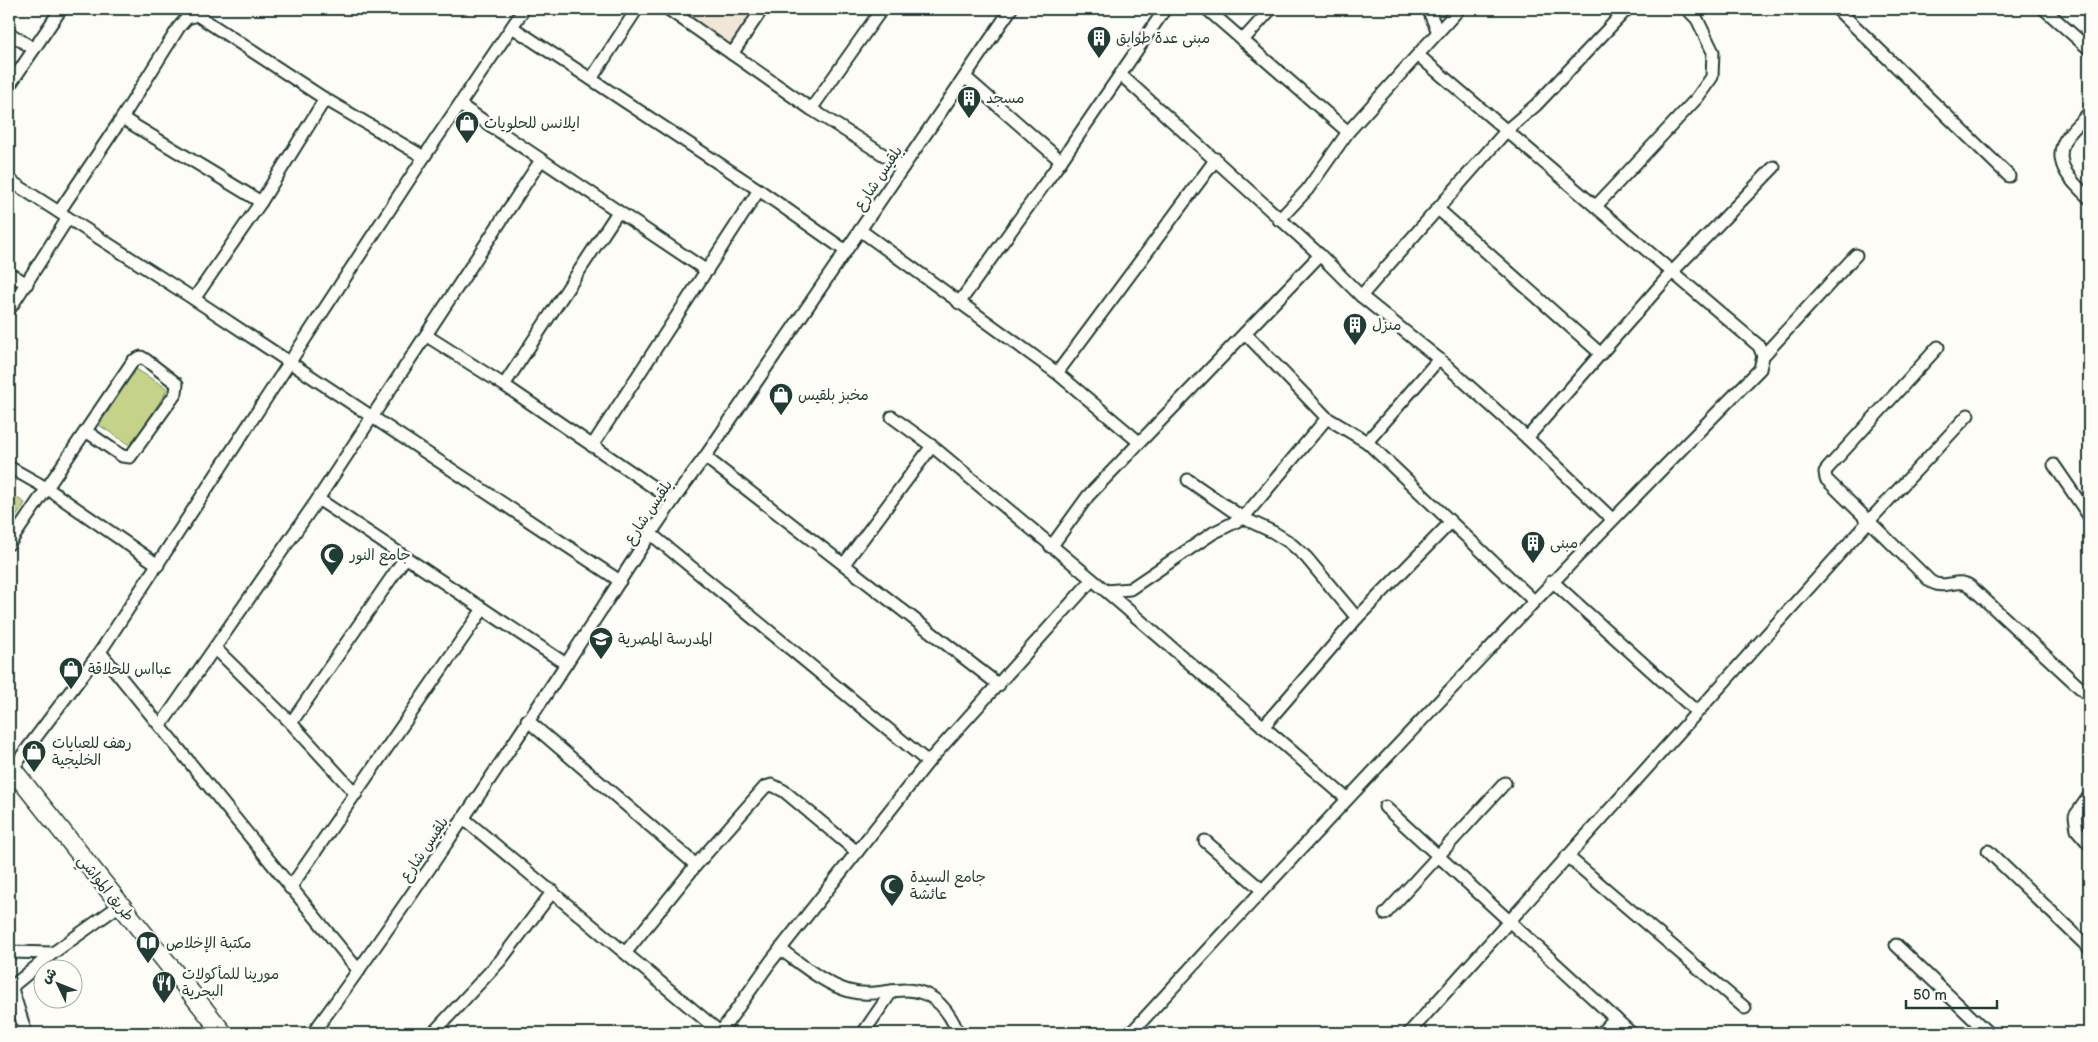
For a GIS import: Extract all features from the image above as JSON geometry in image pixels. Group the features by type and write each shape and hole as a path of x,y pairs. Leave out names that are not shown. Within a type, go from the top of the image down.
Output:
{"main road":[{"name":"طريق المواشي","path":"10,767 223,1033"}],"street":[{"path":"9,86 61,9"},
{"path":"10,767 100,652 424,157 524,9"},
{"path":"591,80 636,9"},
{"path":"668,9 811,109 903,167"},
{"path":"732,54 762,9"},
{"path":"811,109 882,9"},
{"name":"بلقيس شارع","path":"313,1033 359,971 463,818 672,500 705,457 1011,9"},
{"path":"959,302 1061,161 1165,9"},
{"path":"1207,9 1348,132"},
{"path":"1243,40 1271,9"},
{"path":"1428,9 1438,32"},
{"path":"1279,220 1307,190 1348,132 1419,56 1459,9"},
{"path":"1361,296 1507,130 1536,105 1627,9"},
{"path":"1596,206 1697,98 1712,77 1713,52 1697,19 1687,9"},
{"path":"1838,9 2009,176"},
{"path":"2044,9 2089,49"},
{"path":"9,310 27,284 64,215 122,118 179,27 187,18 197,15 325,99 424,157"},
{"path":"512,27 759,190 846,251"},
{"path":"9,33 34,49"},
{"path":"1131,1033 1346,798 1612,519 1760,368 1762,356 1759,346 1419,56"},
{"path":"1121,75 1216,160 1279,220 1320,255 1361,296 1439,360 1527,438 1612,519"},
{"path":"965,77 1061,161"},
{"path":"194,299 261,202 325,99"},
{"path":"460,106 706,271"},
{"path":"2089,113 2064,141 2060,157 2069,179 2089,198"},
{"path":"122,118 261,202"},
{"path":"161,725 216,649 318,499 370,416 427,336 541,160"},
{"path":"1057,373 1216,160"},
{"path":"1527,438 1673,271 1774,167"},
{"path":"9,180 194,299 620,581"},
{"path":"592,446 759,190"},
{"path":"1438,210 1601,354"},
{"path":"504,385 618,212"},
{"path":"860,230 1057,373 1139,442"},
{"path":"1051,547 1088,496 1320,255"},
{"path":"1762,356 1856,255"},
{"path":"9,273 27,284"},
{"path":"1245,333 1327,418 1367,442 1534,601"},
{"path":"427,336 504,385 672,500"},
{"path":"1938,347 1825,472 1826,479 1868,522 1934,584 1943,586 1962,582 1970,586 2089,696"},
{"path":"9,544 48,489 86,431 136,358 146,360 177,384 176,393 130,457 122,456 86,431"},
{"path":"1367,442 1439,360"},
{"path":"1409,1033 1868,522 1968,415"},
{"path":"892,417 932,446 1091,581 1106,591 1346,798"},
{"path":"1106,591 1130,589 1213,533 1243,518 1327,418"},
{"path":"844,564 932,446"},
{"path":"705,457 999,685"},
{"path":"2054,465 2089,516"},
{"path":"9,467 48,489 158,565"},
{"path":"1188,480 1243,518 1289,542 1306,557 1357,618"},
{"path":"318,499 566,664"},
{"path":"1263,727 1357,618 1450,523"},
{"path":"651,534 928,762"},
{"path":"291,723 405,558"},
{"path":"463,818 626,952 720,1033 780,949 928,762 1091,581"},
{"path":"1552,582 1697,712"},
{"path":"290,888 483,609"},
{"path":"216,649 291,723 356,794"},
{"path":"100,652 359,971"},
{"path":"527,720 696,865"},
{"path":"1385,914 1505,783"},
{"path":"626,952 696,865 760,790 772,785 784,791 858,852"},
{"path":"2089,796 2075,816 2077,830 2089,844"},
{"path":"1385,807 1631,1033"},
{"path":"1205,841 1262,890"},
{"path":"1988,850 2089,948"},
{"path":"1567,856 1745,1008"},
{"path":"433,1033 500,961 552,891"},
{"path":"23,1031 12,996 12,981 120,905"},
{"path":"1896,945 1988,1033"},
{"path":"780,949 837,987 852,992 910,989 924,992 940,1004 954,1022 958,1033"},
{"path":"9,952 53,953"},
{"path":"863,1033 892,990"},
{"path":"1601,1033 1615,1018"}],"shaded area":[{"path":"677,9 754,9 730,44"}],"green space":[{"path":"136,369 168,389 131,446 99,425"},
{"path":"9,493 25,503 9,528"}],"place":[{"name":"مبنى عدة طوابق","path":"1099,59"},
{"name":"مسجد","path":"969,119"},
{"name":"ايلانس للحلويات","path":"467,144"},
{"name":"منزل","path":"1355,346"},
{"name":"مخبز بلقيس","path":"781,416"},
{"name":"مبنى","path":"1533,564"},
{"name":"جامع النور","path":"332,576"},
{"name":"المدرسة المصرية","path":"601,660"},
{"name":"عبااس للحلاقة","path":"71,690"},
{"name":"رهف للعبايات الخليجية","path":"34,773"},
{"name":"جامع السيدة عائشة","path":"892,907"},
{"name":"مكتبة الإخلاص","path":"148,964"},
{"name":"مورينا للمأكولات البحرية","path":"164,1004"}]}
